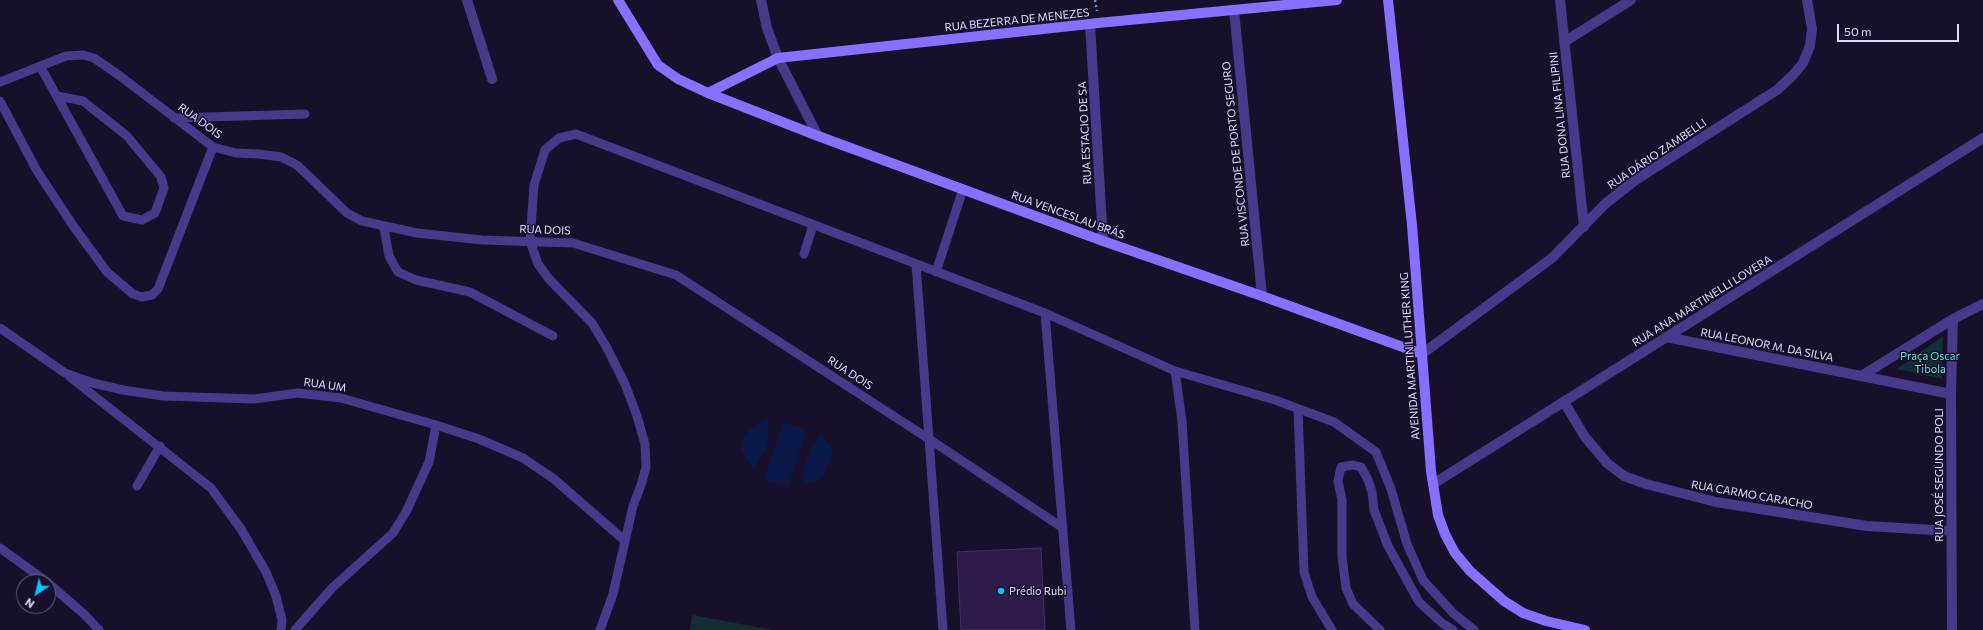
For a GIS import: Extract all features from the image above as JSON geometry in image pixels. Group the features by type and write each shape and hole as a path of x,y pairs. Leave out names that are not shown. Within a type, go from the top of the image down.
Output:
{"street":[{"path":"467,0 492,79"},
{"name":"RUA VENCESLAU BRÁS","path":"618,0 658,65 678,79 708,93 818,136 1103,241 1262,296 1422,354"},
{"path":"761,0 767,28 778,58 818,136"},
{"name":"RUA BEZERRA DE MENEZES","path":"708,93 778,58 1090,24 1337,0"},
{"name":"AVENIDA MARTIN LUTHER KING","path":"1388,0 1412,225 1433,484 1438,515 1445,534 1456,553 1470,571 1504,601 1523,613 1546,621 1585,630"},
{"name":"RUA DONA LINA FILIPINI","path":"1560,0 1584,227"},
{"path":"1564,42 1631,0"},
{"name":"RUA DÁRIO ZAMBELLI","path":"1422,354 1552,258 1605,204 1634,181 1777,90 1793,76 1803,63 1810,46 1812,29 1807,0"},
{"name":"RUA VISCONDE DE PORTO SEGURO","path":"1234,10 1262,296"},
{"name":"RUA ESTACIO DE SA","path":"1090,24 1103,241"},
{"name":"RUA ANA MARTINELLI LOVERA","path":"1433,484 1983,138"},
{"path":"1863,375 1953,320 1983,304"},
{"name":"RUA JOSÉ SEGUNDO POLI","path":"1952,630 1951,394 1953,320"},
{"name":"RUA LEONOR M. DA SILVA","path":"1666,337 1863,375"},
{"path":"1863,375 1951,394"},
{"name":"RUA CARMO CARACHO","path":"1564,402 1585,438 1607,463 1624,476 1646,484 1716,502 1852,524 1951,530"}],"lane":[{"name":"RUA DOIS","path":"0,82 66,56 83,55 94,58 120,76 212,147 236,153 282,157 297,165 348,213 362,221 384,228 482,240 573,242 676,275 930,439 1063,528"},
{"path":"40,66 123,216 142,220 155,213 164,188 161,177 127,136 83,101 57,96"},
{"path":"0,101 37,171 82,238 107,272 133,294 142,297 152,295 158,288 212,147"},
{"path":"174,118 305,114"},
{"path":"600,630 613,594 624,540 633,506 642,485 646,467 644,444 637,416 625,384 608,348 592,323 549,279 538,264 530,241 534,185 545,150 559,138 576,134 1045,313 1175,371 1298,409 1334,422 1376,452 1391,489 1407,544 1423,580 1453,613 1474,630"},
{"path":"936,272 963,189"},
{"path":"804,254 813,225"},
{"path":"384,228 389,256 398,272 416,280 470,292 553,336"},
{"path":"916,264 943,630"},
{"path":"1045,313 1071,630"},
{"name":"RUA UM","path":"0,328 65,373 116,389 163,396 254,399 298,393 341,398 479,439 523,458 554,479 624,540"},
{"path":"1175,371 1182,421 1196,630"},
{"path":"65,373 113,412 160,446 211,488 241,529 266,572 276,596 282,620 281,630"},
{"path":"1298,409 1304,572 1312,597 1332,630"},
{"path":"295,630 332,588 393,533 406,512 429,462 436,425"},
{"path":"137,486 160,446"},
{"path":"1380,630 1353,604 1346,588 1342,557 1342,500 1338,481 1342,467 1353,465 1361,467 1368,480 1372,492 1374,510 1388,546 1419,602 1442,623 1453,630"},
{"path":"0,548 36,574"},
{"path":"56,590 100,630"}],"green space":[{"name":"Praça Oscar Tibola","path":"1943,336 1942,379 1897,369"},
{"path":"692,615 772,630 690,630"}],"shaded area":[{"path":"768,419 769,436 765,451 753,470 741,449 742,439 753,426"},
{"path":"783,422 807,430 788,487 764,479"},
{"path":"821,434 834,451 823,478 804,485 804,469 810,449"}],"building":[{"name":"Prédio Rubi","path":"1041,548 1045,630 961,630 957,552"}],"place":[{"name":"Prédio Rubi","path":"1001,591"}]}
